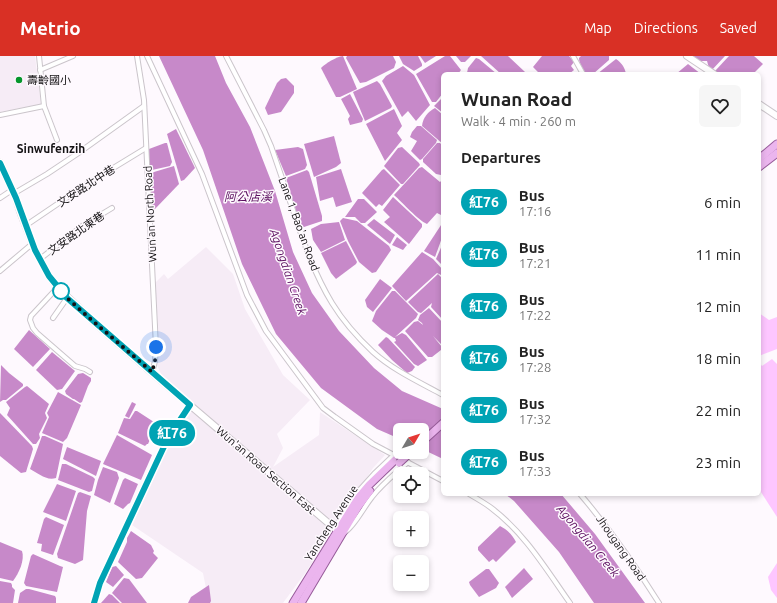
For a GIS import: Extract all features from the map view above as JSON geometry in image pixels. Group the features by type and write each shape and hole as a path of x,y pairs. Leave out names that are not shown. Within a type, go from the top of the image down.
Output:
{"main road":[{"path":"761,156 777,144"},
{"path":"761,165 777,153"},
{"path":"429,430 441,420"},
{"path":"429,436 441,425"},
{"name":"Yancheng Avenue","path":"293,603 358,507 396,459"},
{"name":"Yancheng Avenue","path":"301,603 340,533"}],"street":[{"path":"39,56 44,106 57,140"},
{"path":"40,70 73,56"},
{"name":"Wun'an North Road","path":"137,56 144,106 156,347 155,361 152,372"},
{"path":"147,56 202,174 247,295 266,331 323,408 335,418 393,457"},
{"name":"Lane 1, Bao'an Road","path":"226,56 271,146 308,254 318,278 332,303 348,326 373,352 394,368 441,394"},
{"path":"572,56 582,72"},
{"path":"687,56 711,72"},
{"path":"761,105 777,116"},
{"path":"0,115 44,106"},
{"path":"0,198 46,174 77,154 144,106"},
{"name":"文安路北中巷","path":"25,226 87,184 146,148"},
{"name":"Wun'an Road Section East","path":"0,162 32,244 49,276 67,298 340,533"},
{"name":"文安路北東巷","path":"40,259 82,226 112,208"},
{"path":"0,271 32,244"},
{"path":"58,287 31,316 30,322 37,333 75,366 90,372"},
{"path":"53,318 67,298"},
{"path":"94,603 100,583 168,438 190,405"},
{"path":"396,459 408,462 441,479"},
{"path":"340,533 349,530 363,507 372,496 408,462"},
{"path":"472,496 489,506 521,536 538,556 570,603"},
{"name":"Jhougang Road","path":"582,496 614,537 659,603"}],"shaded area":[{"name":"壽齡國小","path":"0,56 35,56 41,104 0,112"},
{"path":"206,247 233,274 245,309 283,375 310,400 277,434 283,448 273,467 319,435 320,412 385,455 373,468 306,572 283,603 209,603 203,573 132,525 169,444 195,406 161,374 156,363 159,339 155,283 164,274 168,279"},
{"path":"761,314 769,320 777,317 777,349 761,355"},
{"path":"772,359 777,364 777,517 761,492 761,365 762,366"},
{"path":"777,563 777,598 771,590 768,577"}],"water":[{"name":"阿公店溪","path":"159,56 215,56 226,83 250,127 275,191 293,252 312,293 339,331 374,368 402,391 441,408 441,458 429,452 429,423 393,423 393,436 377,429 321,388 276,334 242,264 203,150"},
{"path":"343,56 357,89 340,97 336,97 321,68 331,60"},
{"path":"347,56 393,56 396,62 394,68 366,82 360,83 346,58"},
{"path":"399,56 418,56 422,66 414,71 403,64"},
{"path":"420,56 436,56 425,63"},
{"path":"445,56 450,56 461,70 460,72 441,72 441,96 436,102 432,102 416,74"},
{"path":"456,56 471,56 465,62 461,62"},
{"path":"481,56 508,56 525,72 499,72"},
{"path":"542,56 569,56 574,62 571,66 574,70 572,72 538,72 533,67"},
{"path":"581,56 609,56 609,60 595,72 584,72 579,58"},
{"path":"692,56 725,56 711,71 707,61 699,61"},
{"path":"729,56 754,56 763,64 755,72 715,71"},
{"path":"476,58 495,72 467,72 468,68"},
{"path":"616,59 623,66 626,72 600,72"},
{"path":"688,64 698,72 678,72"},
{"path":"403,66 414,75 430,105 416,121 408,111 402,117 382,81 386,76"},
{"path":"286,78 294,86 294,93 281,112 268,115 265,108 277,83 281,79"},
{"path":"377,81 392,106 391,108 365,121 353,92"},
{"path":"350,94 363,119 362,122 350,125 348,119 350,116 341,99"},
{"path":"441,99 441,111 434,106"},
{"path":"435,108 441,113 441,142 422,126 423,120 430,111"},
{"path":"394,109 402,126 397,133 402,140 385,161 366,124"},
{"path":"417,126 421,126 437,140 420,160 411,151 417,141 410,137"},
{"path":"176,129 195,168 184,180 181,181 167,134"},
{"path":"334,136 341,163 336,167 314,177 304,144"},
{"path":"167,143 172,162 170,166 152,170 149,167 149,149"},
{"path":"437,143 440,143 441,175 436,174 423,162 423,159"},
{"path":"298,147 303,149 307,165 305,169 286,176 275,150"},
{"path":"402,147 420,165 403,184 401,184 384,166 398,148"},
{"path":"174,166 179,184 154,210 151,211 150,175 154,172"},
{"path":"422,167 440,182 441,181 441,215 437,213 427,224 394,195 419,168"},
{"path":"341,169 352,202 336,207 333,197 320,201 316,177"},
{"path":"384,169 400,185 382,206 379,204 376,207 362,193"},
{"path":"307,170 309,172 322,216 322,221 301,228 286,178"},
{"path":"393,197 422,224 422,227 409,244 384,222 390,217 383,210"},
{"path":"358,199 364,199 377,212 365,223 361,223 355,217 345,217"},
{"path":"343,218 357,221 389,246 391,250 376,272 372,273 359,262 340,221"},
{"path":"374,219 395,235 390,244 367,225"},
{"path":"339,222 345,240 321,252 313,240 311,229 321,224"},
{"path":"441,225 441,240 435,257 424,251"},
{"path":"397,237 407,245 403,250 392,245"},
{"path":"346,241 357,262 336,279 331,273 321,253"},
{"path":"441,248 441,264 436,259"},
{"path":"422,252 433,259 441,268 441,275 437,273 406,301 392,286"},
{"path":"438,274 441,277 441,318 431,307 432,303 421,313 408,302"},
{"path":"380,279 392,288 373,312 367,307 365,300"},
{"path":"392,291 395,291 418,314 416,318 395,337 402,333 406,335 427,360 418,366 414,364 394,342 396,341 395,338 382,330 372,321 376,311"},
{"path":"429,308 441,321 441,344 433,336 441,346 441,350 432,357 428,357 405,331 414,322 418,321 423,325 418,320 420,315"},
{"path":"29,330 50,349 33,367 14,349"},
{"path":"386,337 415,367 412,371 407,373 378,345"},
{"path":"52,352 75,371 62,389 57,390 36,370"},
{"path":"1,365 23,384 23,386 6,400 0,402"},
{"path":"83,373 91,378 91,381 82,402 80,403 66,394 65,391 78,374"},
{"path":"27,386 49,404 45,413 47,418 39,434 40,438 36,444 33,444 7,415 10,408 6,402"},
{"path":"58,392 81,405 67,438 63,442 42,433 49,417 47,413"},
{"path":"132,402 136,404 129,418 125,416"},
{"path":"135,411 157,424 148,444 145,446 118,433 124,418 130,419"},
{"path":"0,413 32,446 33,449 26,472 21,473 0,456"},
{"path":"117,435 152,455 141,480 103,464"},
{"path":"42,436 63,444 56,478 45,478 30,469"},
{"path":"67,447 101,461 96,476 63,459"},
{"path":"62,464 66,464 93,477 95,479 92,491 89,492 58,480"},
{"path":"103,467 117,472 119,478 110,503 94,495"},
{"path":"125,478 138,484 130,503 123,509 114,504"},
{"path":"57,484 76,491 66,521 43,512"},
{"path":"80,492 91,496 87,511 83,560 75,564 58,558 57,554 78,493"},
{"name":"Agongdian Creek","path":"508,496 563,496 595,534 645,603 594,603 559,552 514,501"},
{"path":"46,517 64,525 53,555 41,551 42,544 37,543 44,519"},
{"path":"500,526 509,532 516,542 496,562 493,559 489,562 478,550 478,547"},
{"path":"131,531 151,545 154,551 153,553 158,558 142,578 136,579 118,562"},
{"path":"0,542 22,551 23,558 21,566 13,581 0,578"},
{"path":"33,554 63,567 57,592 26,586 24,583 31,556"},
{"path":"116,566 124,575 113,587 106,582 112,567"},
{"path":"524,568 533,579 512,598 505,587"},
{"path":"486,569 489,569 499,583 496,588 479,597 469,582"},
{"path":"124,578 129,579 147,603 122,603 112,593"},
{"path":"0,581 11,583 15,590 13,603 0,603"},
{"path":"209,585 210,603 188,603 191,597"},
{"path":"26,589 55,596 56,603 18,603 20,593"},
{"path":"109,594 112,595 120,603 101,603"}],"bus line":[{"name":"紅76","path":"0,163 16,198 35,250 49,276 67,298 190,405 168,438 100,583 94,603"}],"place":[{"name":"壽齡國小","path":"19,80"}],"district":[{"name":"Sinwufenzih","path":"51,149"}],"route":[{"path":"61,291 60,290 67,298 152,372 155,361 156,347"}]}
